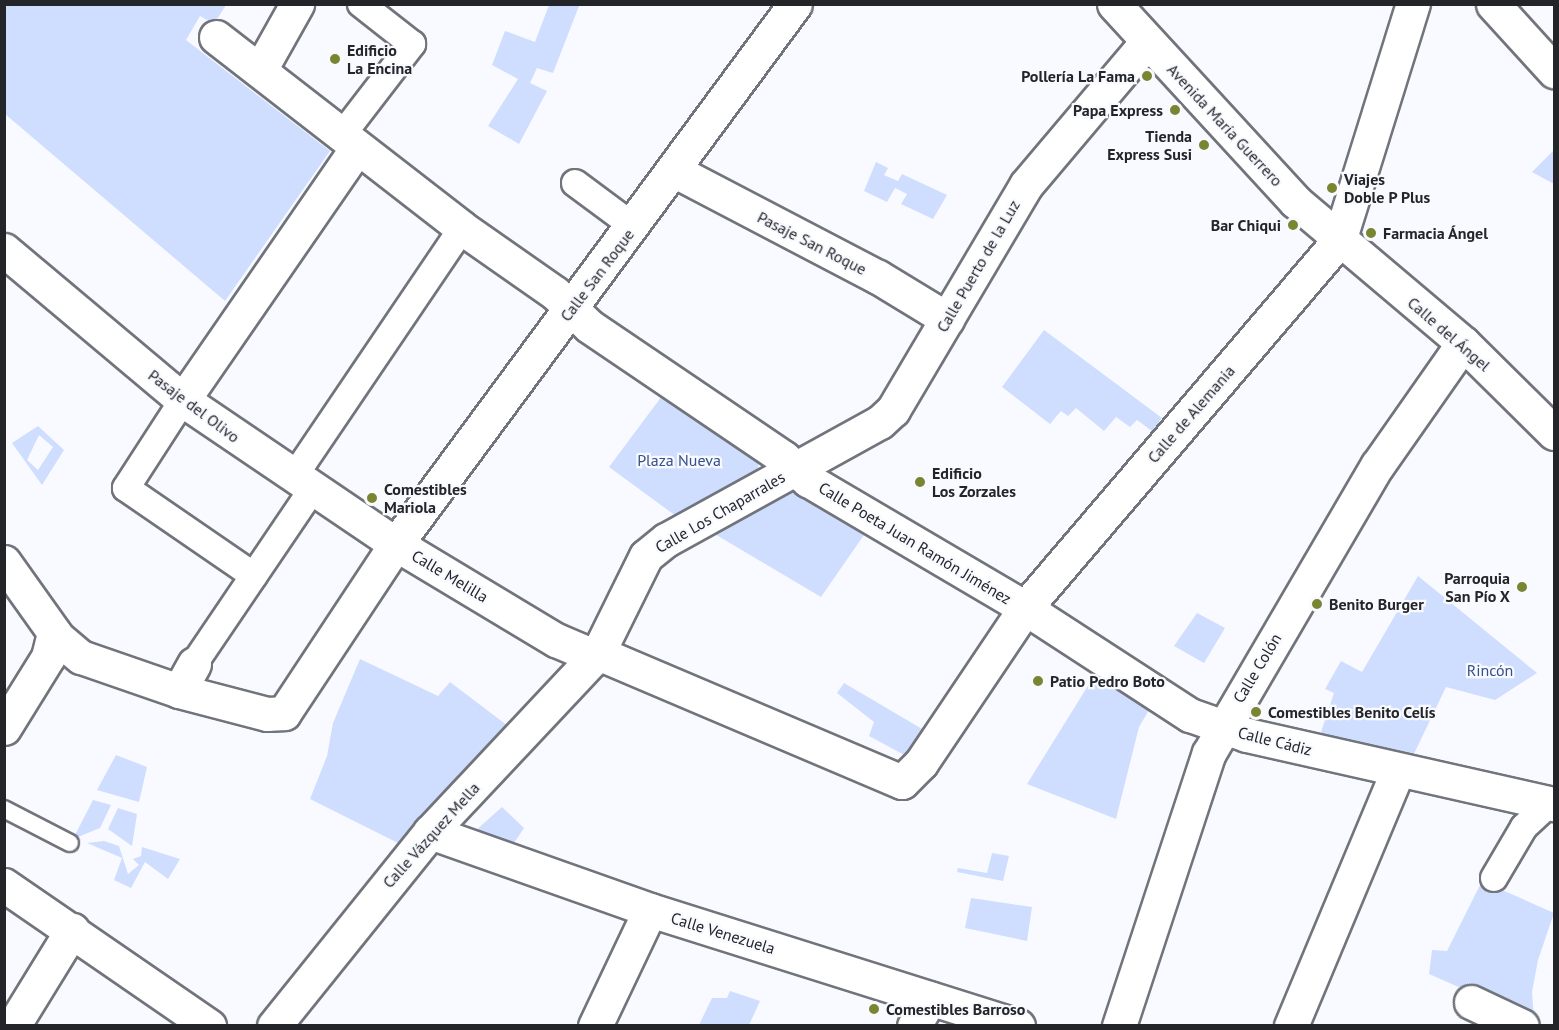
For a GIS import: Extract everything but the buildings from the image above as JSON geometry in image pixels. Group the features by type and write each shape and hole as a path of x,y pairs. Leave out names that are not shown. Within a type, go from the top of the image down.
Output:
{"street":[{"path":"260,70 297,4"},
{"path":"254,576 126,488 412,44 361,4"},
{"name":"Calle San Roque","path":"396,544 675,171 795,4"},
{"name":"Avenida María Guerrero","path":"1114,4 1295,201 1339,241"},
{"name":"Calle de Alemania","path":"895,782 902,782 921,763 1025,608 1339,241 1413,4"},
{"path":"1493,4 1554,71"},
{"name":"Calle Poeta Juan Ramón Jiménez","path":"216,37 462,228 573,308 589,326 795,469 1025,608"},
{"name":"Calle Puerto de la Luz","path":"795,469 887,417 1026,185 1147,42"},
{"name":"Pasaje San Roque","path":"675,171 878,277 947,319"},
{"path":"575,183 633,226"},
{"path":"186,677 254,576 303,484 462,228"},
{"name":"Calle del Ángel","path":"1339,241 1463,344 1554,433"},
{"name":"Pasaje del Olivo","path":"4,250 183,400 303,484 396,544"},
{"name":"Calle Colón","path":"1119,1026 1209,753 1377,466 1463,344"},
{"name":"Calle Los Chaparrales","path":"598,653 636,572 653,549 795,469"},
{"name":"Calle Melilla","path":"4,562 68,650 81,657 186,677 267,714 284,713 396,544 556,640 598,653 895,782"},
{"name":"Calle Cádiz","path":"1025,608 1190,715 1222,728 1398,770 1553,802"},
{"path":"4,728 48,657 54,633"},
{"name":"Calle Vázquez Mella","path":"274,1026 430,832 598,653"},
{"path":"1291,1026 1398,770"},
{"path":"1494,878 1524,827 1553,802"},
{"name":"Calle Venezuela","path":"430,832 650,910 922,1012 1018,1026"},
{"path":"4,885 209,1026"},
{"path":"595,1026 650,910"},
{"path":"13,1026 72,930"},
{"path":"1471,1002 1522,1026"}],"lane":[{"path":"4,809 70,843"}],"green space":[{"path":"8,5 226,5 214,24 200,16 186,40 330,151 225,301 5,114 4,10"},
{"path":"549,5 579,6 553,73 537,68 530,83 547,91 519,144 488,126 518,79 492,65 505,31 535,42"},
{"path":"1554,150 1554,184 1532,172"},
{"path":"876,162 888,168 884,175 898,181 902,174 947,195 933,219 901,204 907,194 895,188 887,202 864,191"},
{"path":"1044,330 1162,418 1152,431 1137,420 1130,427 1116,417 1104,431 1076,408 1068,416 1061,411 1050,424 1002,387"},
{"name":"Plaza Nueva","path":"665,392 760,460 755,478 680,519 609,467"},
{"path":"38,426 64,450 42,485 12,443","holes":["39,435 53,447 38,470 27,460"]},
{"path":"795,490 866,532 821,597 713,533"},
{"name":"Rincón","path":"1418,576 1537,673 1495,700 1446,687 1411,760 1319,738 1334,693 1325,689 1341,661 1362,672"},
{"path":"1197,613 1225,628 1204,663 1174,646"},
{"path":"360,659 438,696 450,682 508,726 402,845 310,799 327,756 333,723"},
{"path":"1099,668 1155,700 1139,727 1116,819 1027,784"},
{"path":"844,683 929,733 910,758 869,736 874,722 837,693"},
{"path":"116,755 147,767 139,802 97,790"},
{"path":"93,800 111,805 100,828 73,839"},
{"path":"502,807 524,828 510,849 473,833"},
{"path":"118,808 137,814 132,846 108,829"},
{"path":"104,841 119,846 128,874 139,865 133,859 141,856 142,847 180,859 168,879 145,862 131,888 114,880 122,858 87,843"},
{"path":"992,853 1009,856 1003,881 957,872 958,868 987,873"},
{"path":"1482,881 1554,913 1538,960 1532,992 1534,1020 1429,974 1432,950 1447,951"},
{"path":"971,898 1032,907 1027,941 965,928"},
{"path":"730,991 760,1001 749,1025 699,1025 712,998 727,998"}],"place":[{"name":"Edificio La Encina","path":"335,59"},
{"name":"Pollería La Fama","path":"1147,76"},
{"name":"Papa Express","path":"1175,110"},
{"name":"Tienda Express Susi","path":"1204,145"},
{"name":"Viajes Doble P Plus","path":"1332,188"},
{"name":"Bar Chiqui","path":"1293,225"},
{"name":"Farmacia Ángel","path":"1371,233"},
{"name":"Edificio Los Zorzales","path":"920,482"},
{"name":"Comestibles Mariola","path":"372,498"},
{"name":"Parroquia San Pío X","path":"1522,587"},
{"name":"Benito Burger","path":"1317,604"},
{"name":"Patio Pedro Boto","path":"1038,681"},
{"name":"Comestibles Benito Celís","path":"1256,712"},
{"name":"Comestibles Barroso","path":"874,1009"}]}
